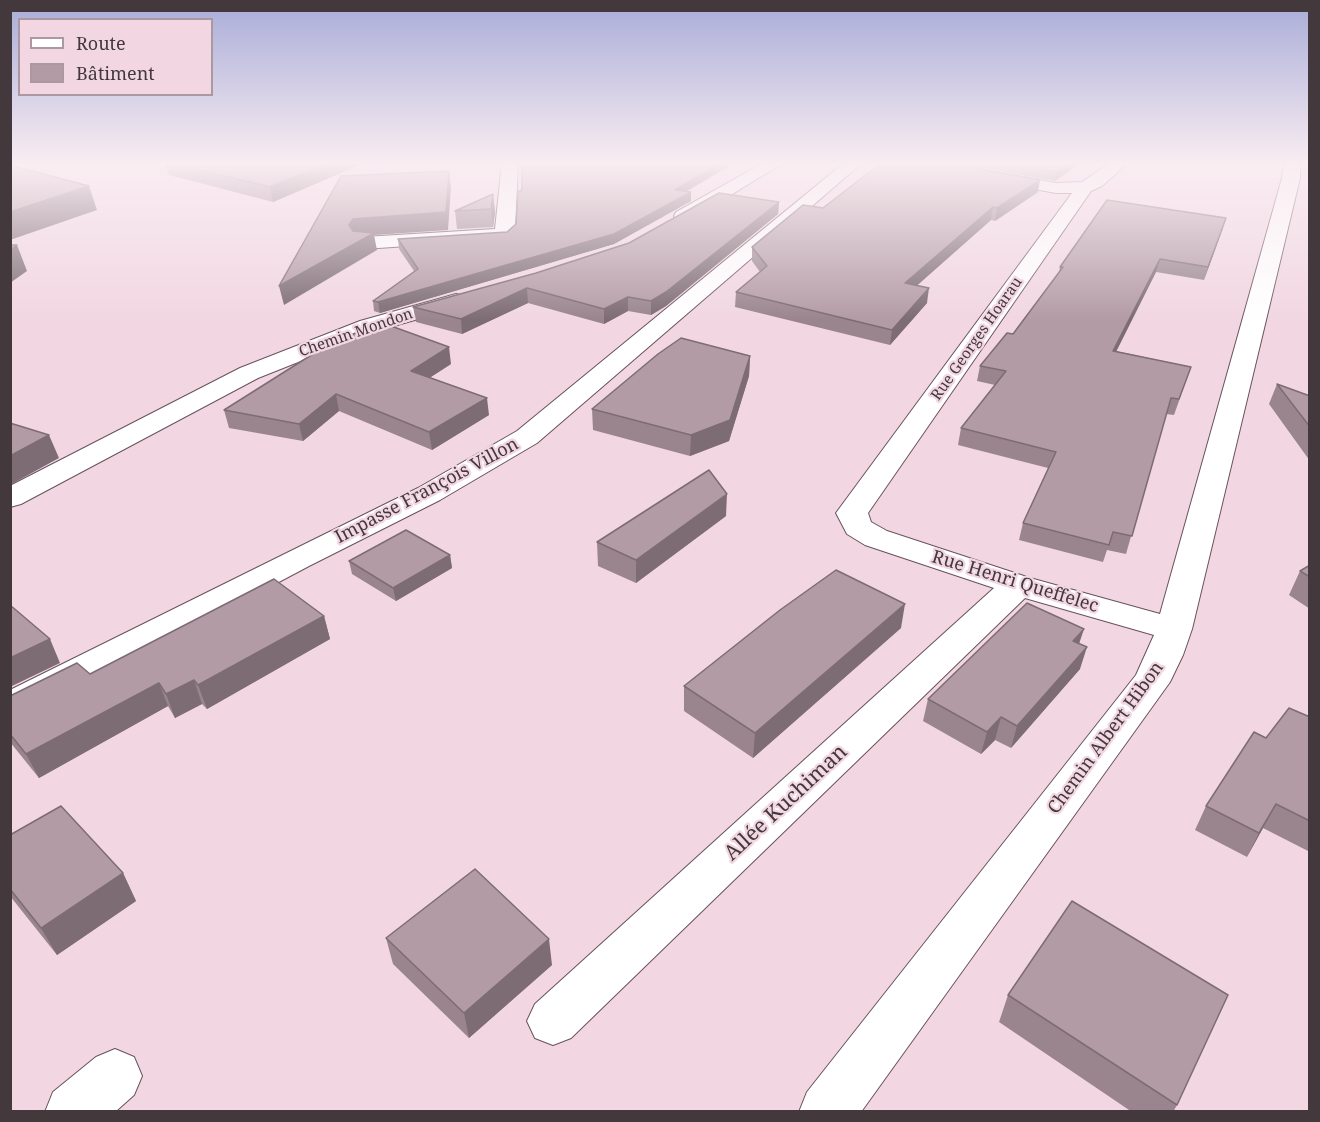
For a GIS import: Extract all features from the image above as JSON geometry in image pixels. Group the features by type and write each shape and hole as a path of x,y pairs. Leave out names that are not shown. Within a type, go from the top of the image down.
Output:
{"street":[{"path":"364,243 501,235 505,232 506,215"},
{"path":"663,227 683,215"},
{"name":"Impasse François Villon","path":"10,707 297,559 429,494 527,437 792,215"},
{"name":"Rue Georges Hoarau","path":"858,527 852,513 1065,215"},
{"name":"Chemin Albert Hibon","path":"827,1112 1151,682 1165,655 1174,629 1281,215"},
{"name":"Chemin Mondon","path":"10,498 249,373 368,326 472,296"},
{"name":"Rue Henri Queffelec","path":"858,527 876,538 1018,585 1174,629"},
{"name":"Allée Kuchiman","path":"553,1021 1018,585"},
{"path":"73,1112 115,1076"}],"building":[{"path":"319,215 401,215 353,219 349,225 353,231 374,233 279,286"},
{"path":"517,215 648,215 614,234 378,302 373,301 418,269 398,239 507,232 516,224"},
{"path":"679,215 762,215 666,292 651,301 628,297 604,309 527,288 461,319 413,307 536,273 629,243"},
{"path":"790,215 983,215 905,283 929,288 892,330 736,292 767,266 752,247"},
{"path":"1096,215 1209,215 1226,218 1208,267 1160,259 1113,351 1191,367 1179,399 1171,398 1132,536 1113,532 1109,545 1023,523 1056,452 961,428 1006,371 980,366 1007,333 1013,334 1063,267 1060,267"},
{"path":"380,322 449,347 411,371 487,398 429,432 336,394 299,424 224,410 324,347"},
{"path":"681,338 750,356 730,420 691,435 592,409 658,354"},
{"path":"1277,384 1310,396 1310,427"},
{"path":"10,423 49,435 10,456"},
{"path":"709,470 727,494 636,560 597,542"},
{"path":"406,530 450,555 393,588 349,561"},
{"path":"1310,565 1310,577 1300,571"},
{"path":"836,570 905,604 755,733 684,686 780,610"},
{"path":"274,579 324,616 198,685 194,680 166,694 159,683 26,754 10,734 10,696 77,663 90,674"},
{"path":"1027,603 1084,629 1073,641 1087,647 1017,726 1001,717 987,732 928,699"},
{"path":"10,605 50,639 10,658"},
{"path":"1289,708 1310,717 1310,821 1276,804 1259,833 1206,806 1254,732 1266,738"},
{"path":"61,806 123,873 41,928 10,889 10,835"},
{"path":"475,869 549,939 464,1013 386,938"},
{"path":"1072,901 1228,995 1177,1105 1008,995"}]}
